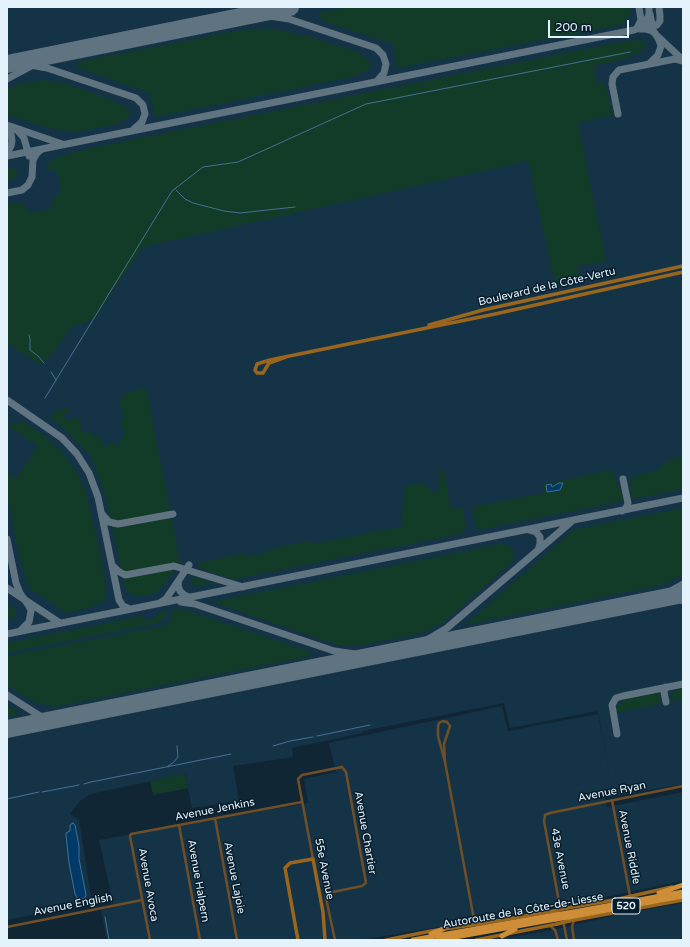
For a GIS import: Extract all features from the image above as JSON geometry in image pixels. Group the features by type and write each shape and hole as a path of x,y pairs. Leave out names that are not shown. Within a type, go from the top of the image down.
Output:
{"highway":[{"path":"644,899 683,885"},
{"name":"Autoroute de la Côte-de-Liesse","path":"568,915 683,892"},
{"name":"Autoroute de la Côte-de-Liesse","path":"414,940 683,896"},
{"name":"Autoroute de la Côte-de-Liesse","path":"438,940 535,923 555,917"},
{"path":"502,936 512,930 535,923"},
{"path":"414,940 436,933 443,929"}],"street":[{"name":"Boulevard de la Côte-Vertu","path":"417,329 443,320 483,310 683,266"},
{"name":"Boulevard de la Côte-Vertu","path":"286,357 269,363 263,373 258,373 255,370 255,366 258,364 270,360 495,314 683,272"},
{"path":"445,762 444,744 450,728 447,722 443,721 438,725 438,736 445,762 475,925"},
{"name":"Avenue Chartier","path":"302,802 298,782 300,776 340,767 345,769 366,883 362,886 328,893 326,895 335,940"},
{"name":"Avenue Ryan","path":"545,815 683,786"},
{"name":"Avenue Riddle","path":"612,800 630,896"},
{"name":"Avenue Jenkins","path":"131,834 302,802"},
{"name":"55e Avenue","path":"302,802 323,912 325,940"},
{"name":"43e Avenue","path":"545,815 545,823 560,907"},
{"name":"Avenue Lajoie","path":"214,818 237,940"},
{"name":"Avenue Halpern","path":"179,825 200,940"},
{"name":"Avenue Avoca","path":"131,834 150,940"},
{"path":"298,940 285,868 290,863 313,859"},
{"path":"386,940 443,929 568,915 630,896 683,885"},
{"name":"Avenue English","path":"7,927 142,900"},
{"path":"574,920 683,900"},
{"path":"568,915 574,920"},
{"path":"477,940 490,939 550,925 555,917"},
{"path":"574,920 572,926 574,940"},
{"path":"550,925 555,930 558,940"},
{"path":"564,925 567,940"}],"shaded area":[{"path":"7,7 683,7 683,784 605,798 607,807 683,792 683,881 565,905 563,900 555,900 555,907 361,940 107,940 101,910 114,907 99,840 308,803 304,779 336,772 329,743 502,706 508,731 598,714 612,788 598,711 510,728 504,703 363,731 363,733 292,748 293,757 233,766 239,801 192,808 185,774 90,794 79,802 70,814 79,820 92,903 7,920"},
{"path":"683,903 683,940 494,940 552,930 617,915"}],"green space":[{"path":"352,7 629,7 631,13 621,25 397,68 393,44 321,20 319,13"},
{"path":"253,29 279,30 314,38 354,51 369,60 371,66 364,72 352,77 155,117 150,93 78,68 77,62"},
{"path":"644,41 646,46 640,52 627,58 594,66 597,83 603,82 606,87 613,113 611,115 578,123 606,261 578,266 579,275 554,280 528,161 143,247 94,319 71,327 50,357 39,364 7,343 7,204 24,204 29,213 51,209 52,200 61,192 57,172 46,167 48,163 55,158 85,149 620,42"},
{"path":"43,80 63,83 104,97 126,107 130,111 130,115 125,120 116,124 72,132 48,128 7,115 7,90 19,84"},
{"path":"7,167 14,169 18,173 15,178 7,182"},
{"path":"143,388 146,389 180,561 169,578 157,591 146,596 134,596 126,590 104,491 91,456 63,427 53,420 51,416 54,411 72,407 64,418 67,420 75,418 81,420 80,424 82,426 80,428 86,434 88,431 91,432 93,436 97,435 106,447 112,442 116,445 123,438 124,434 120,421 124,417 120,405 120,398 124,394"},
{"path":"24,422 44,436 63,453 77,473 85,491 100,552 105,583 105,600 92,607 67,613 29,588 20,561 9,502 7,499 7,473 16,479 38,446 8,426 9,423"},
{"path":"683,456 683,489 632,499 630,485 632,485 631,476 657,471 669,459"},
{"path":"444,470 451,509 462,507 466,527 464,533 235,579 199,568 198,566 201,562 246,553 247,557 267,553 266,550 312,540 313,544 403,526 401,512 404,506 404,488 408,485 421,484 425,485 435,493 437,492 440,484 438,471"},
{"path":"611,470 614,473 618,488 620,487 623,501 477,530 476,528 472,509 473,507 544,493 543,484 551,483 546,486 547,492 560,490 562,483 554,486 553,482"},
{"path":"683,508 683,574 662,585 465,625 573,530"},
{"path":"501,544 507,545 512,549 514,556 512,562 444,622 422,633 359,646 337,645 212,602"},
{"path":"194,577 212,584 194,586 191,578"},
{"path":"7,605 16,610 16,615 7,621"},
{"path":"171,610 185,610 311,652 310,656 54,707 36,703 7,685 7,656 163,626 171,619"},
{"path":"167,611 166,617 159,623 7,653 7,643 143,616 143,621 153,619 160,612"},
{"path":"683,687 683,699 670,701 674,691 677,688"},
{"path":"656,692 659,694 661,704 616,712 616,709 625,698"},
{"path":"7,706 20,714 7,717"},
{"path":"183,774 185,775 188,788 153,795 150,781"}],"water":[{"path":"559,483 563,483 560,490 547,492 546,485 551,484 552,487"},
{"path":"73,823 75,825 79,846 79,859 86,895 85,898 79,899 75,894 69,863 66,835 66,833 70,831 70,825"}],"waterway":[{"path":"45,398 172,191 203,167 238,162 366,104 630,52"},
{"path":"176,190 185,199 193,203 224,211 240,213 295,207"},
{"path":"29,335 30,350 44,363"},
{"path":"51,372 56,380"},
{"path":"317,736 370,725"},
{"path":"273,746 313,737"},
{"path":"168,766 178,757 177,746"},
{"path":"84,784 231,754"},
{"path":"42,792 79,785"},
{"path":"7,799 39,792"},
{"path":"105,917 109,940"}],"taxiway":[{"path":"637,28 641,20 639,7"},
{"path":"7,156 634,30 646,22 649,14 649,7"},
{"path":"649,27 657,25 660,21 659,7"},
{"path":"650,14 653,30 661,46 658,55 650,63"},
{"path":"241,17 263,15 289,19 376,48 383,55 386,64 384,73 377,81"},
{"path":"640,29 652,31 683,60"},
{"path":"7,79 39,62 76,50"},
{"path":"618,114 612,84 613,77 619,70 675,59 683,61"},
{"path":"7,64 25,64 47,68 136,98 143,105 145,114 142,122 134,129"},
{"path":"7,125 62,144"},
{"path":"7,127 11,133 12,141 7,153"},
{"path":"17,130 24,138 29,156"},
{"path":"7,193 22,190 28,185 32,177 33,160 37,153 42,149"},
{"path":"7,400 62,438 77,454 89,473 98,497 119,600 123,606 130,609"},
{"path":"622,511 626,508 628,503 623,479"},
{"path":"7,634 683,498"},
{"path":"102,514 109,522 118,524 173,514"},
{"path":"181,602 195,604 334,651 362,655 394,651 425,641 447,628 571,522"},
{"path":"529,530 536,532 540,537 538,550"},
{"path":"7,539 16,583 31,611 29,622 21,630"},
{"path":"112,565 125,575 174,566 243,587"},
{"path":"160,603 166,599 189,565"},
{"path":"179,580 178,585 180,591 184,595 190,597"},
{"path":"609,609 653,599 683,584"},
{"path":"7,588 60,623"},
{"path":"672,597 676,597 683,601"},
{"path":"617,734 612,705 616,698 683,684"},
{"path":"666,687 664,692 666,702"},
{"path":"7,695 40,716 59,719"}],"runway":[{"path":"7,64 290,7"},
{"path":"7,729 683,594"}]}
